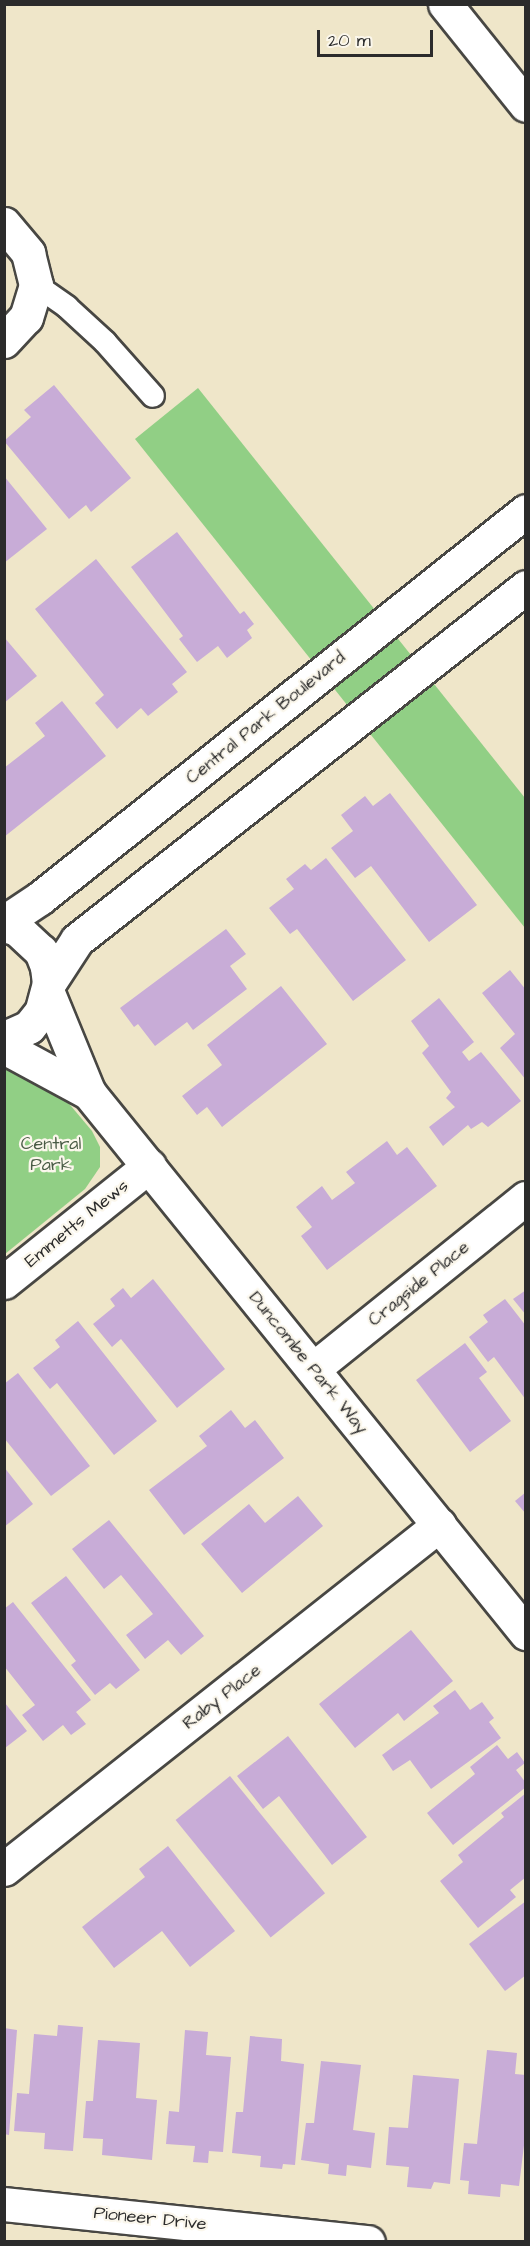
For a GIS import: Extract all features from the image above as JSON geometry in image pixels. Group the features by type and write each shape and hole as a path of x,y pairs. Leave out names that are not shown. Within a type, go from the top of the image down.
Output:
{"street":[{"path":"445,4 525,105"},
{"path":"4,224 28,253 36,285 26,317 4,341"},
{"name":"Central Park Boulevard","path":"4,923 40,898 525,511"},
{"path":"4,1038 29,1027 41,1012 49,988 78,940 525,587"},
{"name":"Duncombe Park Way","path":"4,923 17,929 41,951 47,967 49,988 89,1093 525,1633"},
{"name":"Duncombe Park Way","path":"4,1047 89,1093"},
{"name":"Emmetts Mews","path":"4,1282 149,1166"},
{"name":"Cragside Place","path":"313,1369 525,1198"},
{"name":"Raby Place","path":"4,1869 439,1525"},
{"name":"Pioneer Drive","path":"4,2204 368,2241"}],"lane":[{"path":"36,285 67,307 105,342 153,396"}],"green space":[{"path":"198,388 525,798 525,928 135,439"},
{"name":"Central Park","path":"5,1058 55,1087 92,1131 100,1147 100,1167 85,1189 5,1254"}],"building":[{"path":"54,385 131,478 91,512 86,505 69,519 4,441 31,417 24,410"},
{"path":"4,476 47,529 4,563"},
{"path":"177,532 240,614 244,611 254,624 247,630 252,638 227,658 218,646 197,662 179,639 183,636 131,567"},
{"path":"96,559 187,672 172,684 178,692 148,716 141,708 117,729 95,703 104,695 35,609"},
{"path":"4,637 37,676 4,703"},
{"path":"62,701 106,756 4,837 4,768 45,736 35,723"},
{"path":"390,793 477,905 429,942 371,866 355,878 331,848 353,831 341,815 365,796 373,806"},
{"path":"326,858 406,960 353,1001 297,929 290,934 269,908 294,889 286,879 305,864 311,870"},
{"path":"226,929 246,954 230,966 247,989 193,1030 187,1022 155,1046 138,1024 134,1027 120,1008"},
{"path":"510,970 526,990 526,1080 500,1048 515,1034 482,993"},
{"path":"281,986 327,1044 222,1127 207,1107 197,1115 182,1096 222,1065 207,1045"},
{"path":"439,998 474,1042 462,1052 469,1061 481,1052 521,1101 488,1127 482,1122 471,1129 468,1125 443,1146 429,1127 455,1107 446,1098 451,1092 422,1053 429,1046 411,1021"},
{"path":"387,1141 397,1155 407,1147 437,1186 327,1270 301,1236 312,1227 296,1207 322,1186 332,1200 355,1183 346,1172"},
{"path":"153,1279 225,1369 177,1408 121,1339 112,1347 93,1324 115,1306 110,1299 123,1288 131,1298"},
{"path":"526,1290 526,1315 513,1299"},
{"path":"505,1299 526,1326 526,1400 494,1357 488,1362 469,1337 488,1322 483,1315"},
{"path":"78,1321 157,1421 114,1455 57,1383 50,1389 33,1368 60,1347 55,1340"},
{"path":"465,1343 487,1372 479,1378 511,1421 470,1452 416,1380"},
{"path":"18,1373 90,1466 51,1496 4,1438 4,1384"},
{"path":"231,1410 245,1428 255,1420 284,1458 184,1535 149,1490 207,1446 199,1436"},
{"path":"4,1467 33,1504 4,1527"},
{"path":"526,1492 526,1514 515,1501"},
{"path":"298,1496 323,1526 242,1593 201,1544 249,1504 265,1523"},
{"path":"109,1520 204,1636 181,1655 168,1640 145,1659 126,1635 153,1614 121,1575 104,1589 72,1549"},
{"path":"66,1576 140,1670 116,1689 110,1683 95,1695 71,1665 76,1661 31,1603"},
{"path":"13,1602 91,1700 76,1712 86,1724 71,1735 63,1725 43,1741 22,1715 35,1705 4,1666 4,1609"},
{"path":"411,1630 453,1681 404,1721 398,1713 355,1748 319,1704"},
{"path":"455,1690 470,1710 482,1702 494,1718 489,1722 501,1738 431,1789 410,1760 393,1771 382,1755 439,1713 433,1706"},
{"path":"5,1703 27,1731 5,1748"},
{"path":"288,1736 367,1837 332,1865 279,1796 263,1809 237,1776"},
{"path":"497,1745 508,1759 517,1752 525,1763 516,1770 526,1783 526,1787 453,1845 427,1813 475,1774 470,1767"},
{"path":"230,1776 325,1893 271,1937 176,1820"},
{"path":"526,1793 526,1877 510,1890 516,1897 478,1928 440,1881 463,1862 458,1855 504,1817 501,1813"},
{"path":"168,1846 235,1931 190,1967 162,1931 114,1968 82,1927 145,1877 139,1869"},
{"path":"526,1901 526,1975 505,1991 469,1944"},
{"path":"58,2025 83,2027 73,2151 44,2149 45,2133 14,2131 17,2093 29,2094 34,2034 57,2036"},
{"path":"4,2028 17,2030 9,2135 4,2134"},
{"path":"185,2030 208,2032 206,2055 231,2057 223,2152 209,2151 208,2163 193,2162 195,2146 166,2144 169,2111 179,2112"},
{"path":"250,2036 282,2039 281,2061 304,2064 295,2165 283,2164 282,2169 260,2167 261,2156 232,2153 236,2112 243,2112"},
{"path":"98,2040 140,2043 136,2098 157,2100 152,2160 102,2155 103,2139 83,2138 86,2101 93,2101"},
{"path":"487,2050 517,2053 515,2074 526,2075 526,2129 519,2186 501,2184 500,2197 468,2194 469,2181 460,2180 464,2143 477,2144"},
{"path":"321,2061 361,2065 353,2130 375,2133 371,2168 347,2165 346,2176 328,2174 329,2164 301,2160 306,2123 314,2123"},
{"path":"413,2075 459,2079 450,2184 434,2182 431,2189 407,2187 409,2167 386,2165 389,2127 408,2128"}]}
